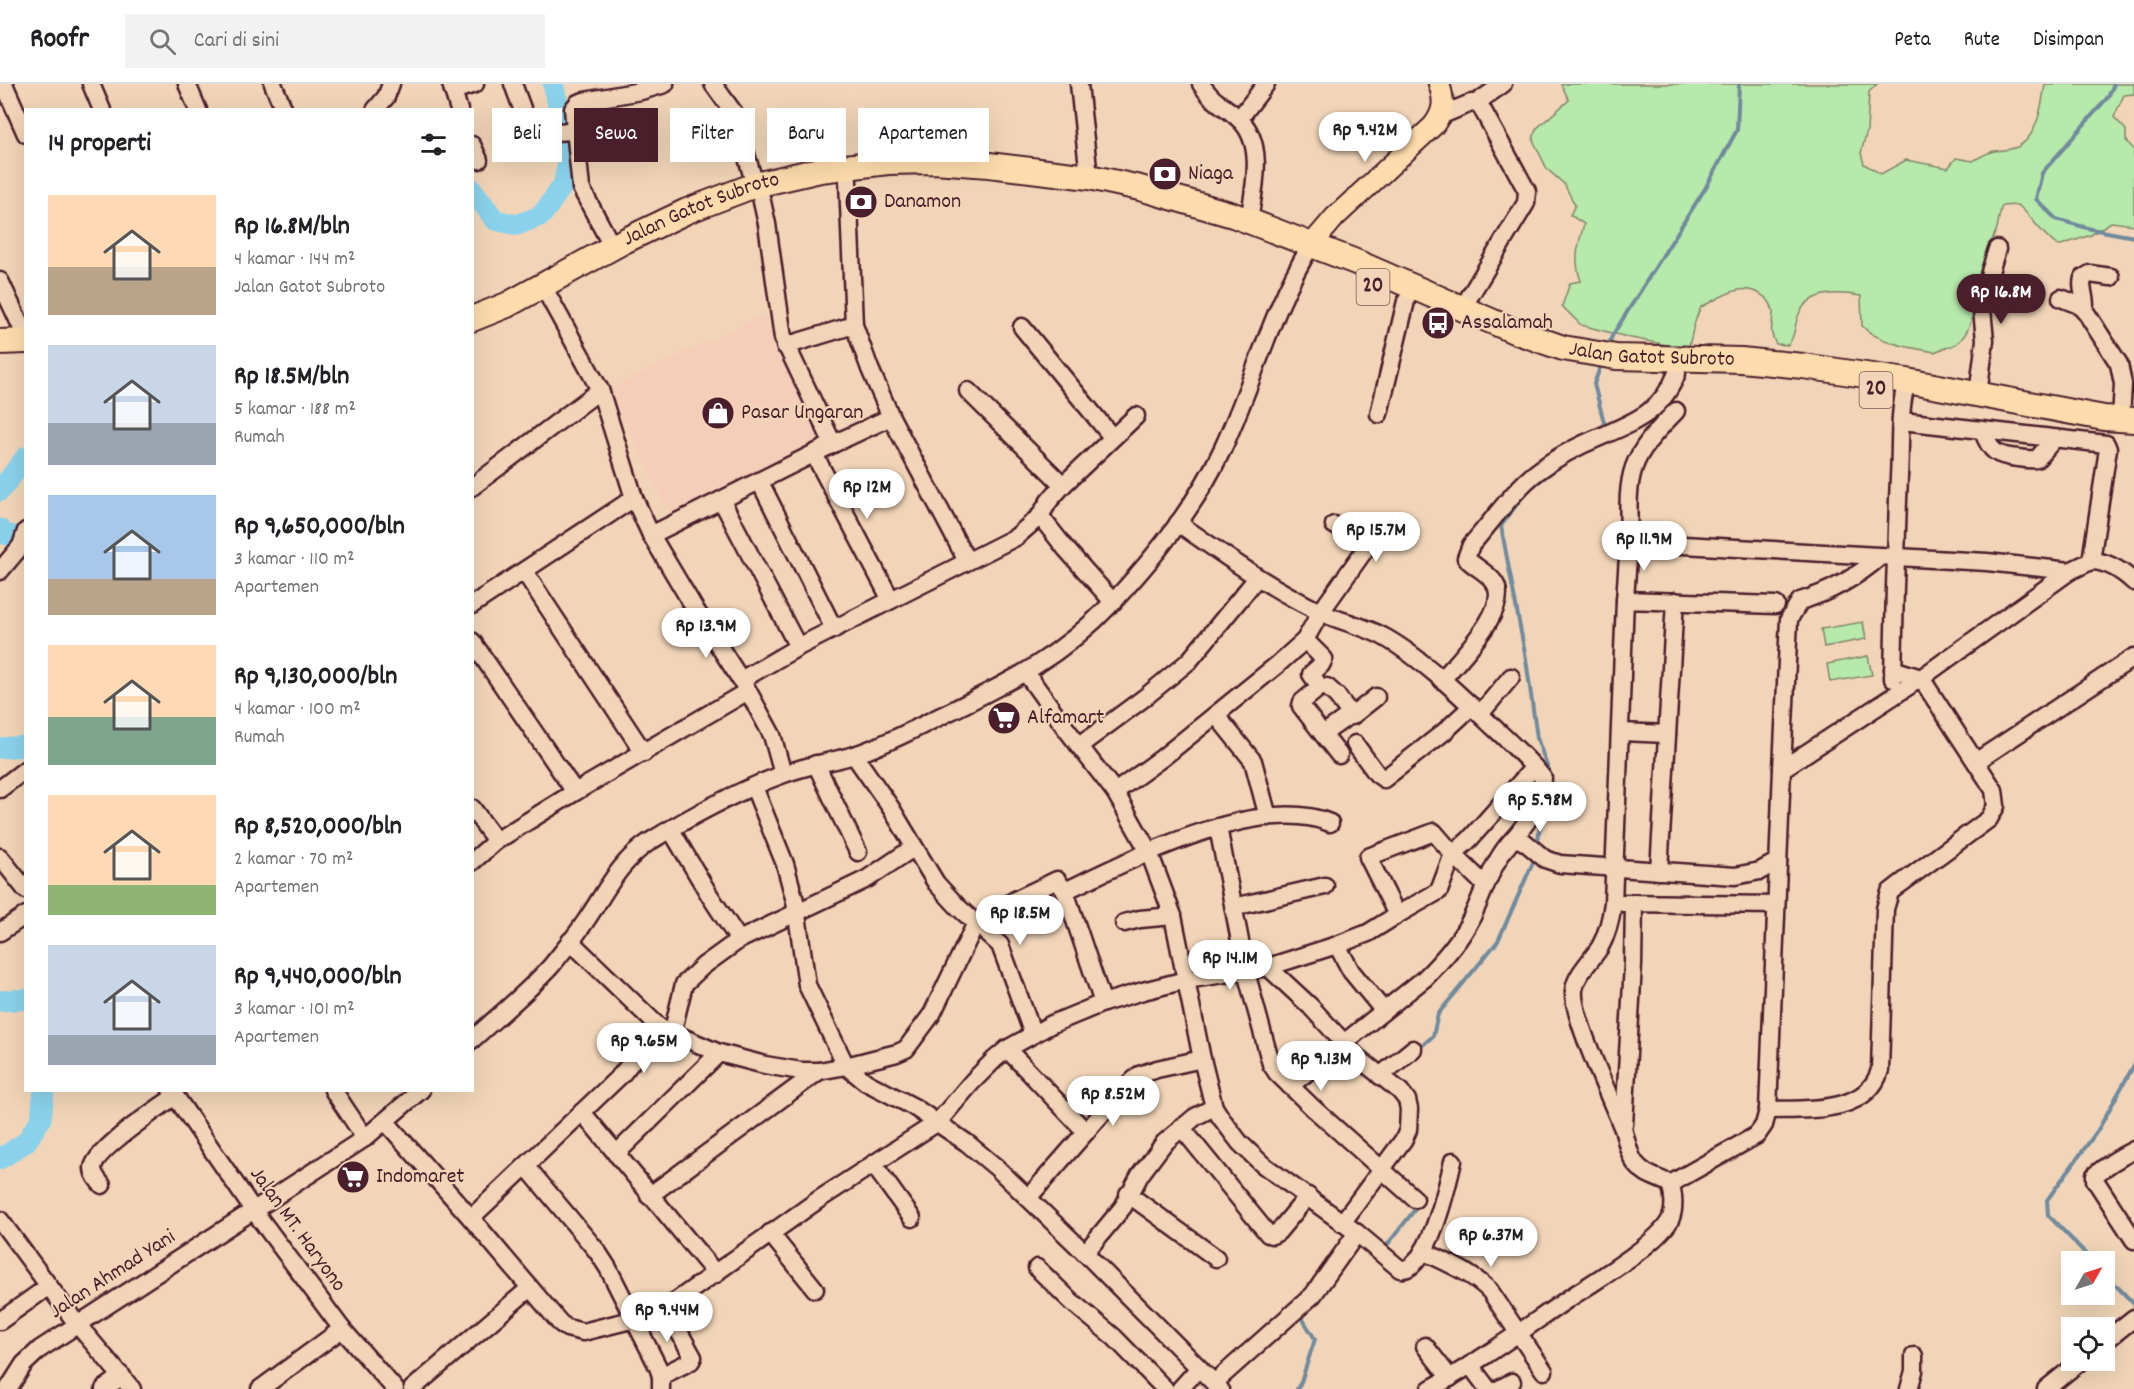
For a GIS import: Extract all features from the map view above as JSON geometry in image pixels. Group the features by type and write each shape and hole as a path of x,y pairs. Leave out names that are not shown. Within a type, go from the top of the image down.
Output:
{"highway":[{"name":"Jalan Gatot Subroto","path":"474,318 507,305 687,211 758,191 820,170 920,160 989,165 1089,177 1162,194 1250,220 1406,301 1538,354 1677,373 1776,377 1978,395 2130,425"},
{"name":"Jalan Gatot Subroto","path":"474,331 549,297 674,231 758,191 848,180 934,177 1089,192 1239,231 1308,250 1542,341 1606,362 1741,360 1803,366 1905,388 2008,414 2130,425"},
{"path":"0,342 18,330"}],"main road":[{"path":"1308,250 1335,217 1442,115 1443,96 1439,84"}],"street":[{"path":"4,84 24,129"},
{"path":"91,84 101,108"},
{"path":"187,84 197,108"},
{"path":"273,84 283,108"},
{"path":"377,108 386,98 391,84"},
{"path":"458,108 452,87 475,84"},
{"path":"513,84 530,130 535,133 574,131 572,114 578,103 641,92 664,84"},
{"path":"713,84 734,113 758,191 767,224 786,346 833,444"},
{"path":"1079,84 1089,177"},
{"path":"1201,84 1210,98 1239,119 1251,132 1255,151 1250,220"},
{"path":"1239,119 1266,84"},
{"path":"1442,115 1476,103 1503,84"},
{"path":"1462,309 1483,277 1528,197 1502,142 1481,107 1476,103"},
{"path":"578,162 581,188 613,248"},
{"path":"848,180 854,325 891,417 967,561"},
{"path":"1978,395 1985,340 1982,310 1997,249"},
{"path":"474,1038 552,965 629,857 711,807 754,787 783,774 854,755 1026,674 1079,634 1113,602 1178,523 1202,488 1221,453 1282,300 1308,250"},
{"path":"2084,310 2086,305 2082,287 2083,278 2090,274 2111,277"},
{"path":"0,281 18,330"},
{"path":"549,297 600,390 634,498 651,535 694,609 744,685 772,735 783,774"},
{"path":"2061,298 2072,300 2084,310 2119,364 2130,425"},
{"path":"1379,414 1406,301"},
{"path":"786,346 854,325"},
{"path":"1022,327 1112,437"},
{"path":"1442,680 1492,617 1499,601 1494,581 1466,558 1471,545 1536,473 1637,421 1659,404 1677,373"},
{"path":"1893,694 1888,556 1905,388"},
{"path":"474,485 600,390"},
{"path":"968,390 1063,485"},
{"path":"1670,1184 1648,1175 1640,1169 1630,1155 1624,1132 1577,1012 1573,992 1579,977 1602,944 1610,923 1613,903 1624,600 1634,468 1647,444 1676,411"},
{"path":"474,860 496,841 644,753 798,647 1017,537 1040,516 1063,485 1136,416"},
{"path":"651,535 891,417"},
{"path":"1902,421 2103,443 2108,446 2091,561"},
{"path":"1983,431 1990,447 1998,455 2004,456 2037,459 2054,439"},
{"path":"814,454 891,600"},
{"path":"760,482 834,629"},
{"path":"474,604 634,498"},
{"path":"722,501 798,647"},
{"path":"1040,516 1113,602"},
{"path":"1178,523 1257,578 1320,613 1371,630 1389,639 1476,710 1543,778 1543,789 1535,808 1499,857 1471,920 1437,965 1425,978 1290,1086"},
{"path":"1115,792 1216,715 1305,640 1320,613 1364,550 1354,537 1334,525"},
{"path":"0,571 23,539"},
{"path":"1629,542 1987,562 2070,571"},
{"path":"1624,600 1776,605 1800,601 1817,596 1846,582 1888,556"},
{"path":"1782,769 1893,694 1921,678 2070,571 2091,561 2100,561 2134,582"},
{"path":"524,571 644,753"},
{"path":"1079,746 1189,661 1257,578"},
{"path":"1659,871 1675,601"},
{"path":"1670,1184 1757,1135 1764,1125 1768,1110 1789,619 1800,601"},
{"path":"1776,605 1789,619"},
{"path":"1305,640 1324,659 1311,674 1320,687"},
{"path":"474,644 575,792"},
{"path":"1977,762 2134,657"},
{"path":"1768,1110 1832,1107 1858,1097 1874,1085 1880,1070 1885,909 1890,892 1989,819 1996,806 1994,790 1921,678 1893,669"},
{"path":"1026,674 1115,792 1149,852 1173,916 1214,1107 1229,1130 1251,1154 1359,1235 1400,1269 1406,1270 1412,1266 1423,1251 1440,1212 1453,1161"},
{"path":"1355,744 1377,774 1384,778 1476,710 1511,677"},
{"path":"1340,755 1301,704 1320,687 1327,687 1333,691 1351,714"},
{"path":"1323,734 1351,714 1352,716 1376,697"},
{"path":"1216,715 1253,761 1268,817"},
{"path":"1621,732 1667,734"},
{"path":"854,755 891,808 913,848 948,898 1000,945 1033,1034"},
{"path":"386,1122 560,1323 575,1331 583,1332 666,1308 770,1233 938,1122 977,1077 1007,1049 1033,1034 1103,1003 1186,980 1268,967 1337,945 1368,933 1439,891 1453,854 1469,840 1528,761"},
{"path":"816,764 858,852"},
{"path":"0,789 24,771"},
{"path":"754,787 785,864 797,914 807,985 846,1066 866,1082 938,1122 982,1155 1085,1253 1217,1386 1313,1295 1359,1235"},
{"path":"474,811 496,841"},
{"path":"1065,891 1186,836 1218,827 1268,817 1304,817 1330,823"},
{"path":"1218,827 1246,972 1268,1056 1277,1073 1415,1199"},
{"path":"671,830 739,940"},
{"path":"1398,915 1368,857 1432,831 1436,832 1453,854 1485,885"},
{"path":"1515,837 1545,859 1560,864 1614,869 1735,876 1760,871 1778,861"},
{"path":"471,1218 666,1031 684,984 703,966 739,940 867,879 913,848"},
{"path":"0,857 24,887"},
{"path":"570,941 666,1031 719,1053 787,1069 819,1071 906,1049 932,1014 976,923 1015,900 1057,880 1065,891 1103,1003"},
{"path":"1234,907 1325,886"},
{"path":"1613,903 1776,905"},
{"path":"1624,1132 1634,903"},
{"path":"0,932 24,916"},
{"path":"1124,923 1173,916"},
{"path":"1337,945 1351,971 1383,1010"},
{"path":"1268,967 1310,1006 1343,1044 1365,1065 1400,1091 1407,1100 1408,1130 1404,1139 1342,1223"},
{"path":"1007,1049 1086,1132"},
{"path":"1380,1076 1413,1049"},
{"path":"616,1154 719,1053"},
{"path":"1028,1198 1139,1075 1202,1059"},
{"path":"650,1196 819,1071"},
{"path":"334,1092 365,1138"},
{"name":"Jalan Ahmad Yani","path":"8,1389 31,1356 365,1138 419,1092"},
{"path":"102,1185 94,1173 93,1166 103,1151 173,1094"},
{"name":"Jalan MT. Haryono","path":"173,1094 254,1211 342,1329 395,1389"},
{"path":"1085,1253 1123,1207 1128,1194 1164,1143 1181,1127 1214,1107"},
{"path":"582,1112 716,1274"},
{"path":"1181,1127 1268,1234 1278,1232 1308,1196"},
{"path":"2134,1150 2119,1157 2095,1175 2095,1180 2134,1240"},
{"path":"873,1164 912,1218"},
{"path":"526,1166 597,1251 608,1268 661,1383 691,1361 693,1357 666,1308"},
{"path":"1430,1389 1518,1333 1656,1237 1670,1220 1674,1211 1670,1184"},
{"path":"1128,1194 1216,1258"},
{"path":"0,1220 5,1240 49,1286 77,1324 127,1382 104,1389"},
{"path":"770,1233 815,1289"},
{"path":"1423,1251 1480,1281 1544,1371"},
{"path":"1037,1268 1072,1302 1114,1337 1166,1389"},
{"path":"0,1321 49,1286"},
{"path":"412,1389 530,1288"},
{"path":"2115,1333 2134,1318"},
{"path":"260,1389 342,1329"},
{"path":"1425,1346 1450,1378"},
{"path":"1909,1389 1914,1371 1914,1356"},
{"path":"1470,1365 1488,1389"},
{"path":"1180,1389 1199,1368"},
{"path":"2046,1389 2068,1371"}],"shaded area":[{"name":"Pasar Ungaran","path":"764,314 827,438 671,516 609,389"}],"green space":[{"path":"1561,84 1877,84 1869,92 1867,131 1861,153 1864,164 1881,174 1906,160 1948,168 1956,158 1973,161 1991,152 2017,147 2030,136 2038,119 2045,84 2134,84 2134,94 2124,95 2114,117 2126,130 2126,140 2134,150 2134,225 2111,222 2091,235 2058,246 2018,205 2002,206 1997,228 1980,271 1974,310 1968,330 1956,344 1935,352 1886,341 1869,332 1862,326 1861,296 1843,294 1826,294 1810,300 1797,318 1788,345 1776,344 1772,332 1773,312 1768,301 1755,291 1747,290 1732,292 1701,307 1688,349 1631,338 1581,325 1562,306 1570,283 1581,281 1577,259 1584,224 1570,215 1575,205 1564,184 1547,169 1533,140 1536,129 1569,100"},
{"path":"1863,622 1866,639 1824,647 1821,629"},
{"path":"1868,656 1872,675 1830,682 1827,664"}],"waterway":[{"path":"474,192 495,220 517,225 542,215 563,185 570,155 553,84"},
{"path":"1608,347 1612,336 1706,187 1737,130 1739,84"},
{"path":"2114,84 2108,97 2042,173 2036,199 2056,219 2091,229 2134,237"},
{"path":"1602,362 1594,384 1606,430"},
{"path":"1590,450 1605,444"},
{"path":"0,491 24,460"},
{"path":"1532,487 1560,466"},
{"path":"1523,496 1501,526 1526,659 1537,738 1549,772 1548,776"},
{"path":"0,529 3,534 24,538"},
{"path":"0,748 24,746"},
{"path":"1537,845 1543,808"},
{"path":"1417,1050 1433,1036 1438,1014 1498,941 1535,858"},
{"path":"0,1001 24,999"},
{"path":"2083,1251 2048,1215 2047,1200 2098,1130 2134,1065"},
{"path":"0,1159 26,1142 41,1119 44,1092"},
{"path":"1384,1249 1420,1203"},
{"path":"2115,1284 2134,1304"},
{"path":"1297,1389 1315,1339 1299,1313"}],"place":[{"name":"Niaga","path":"1165,174"},
{"name":"Danamon","path":"861,202"},
{"name":"Assalamah","path":"1438,323"},
{"name":"Pasar Ungaran","path":"718,413"},
{"name":"Alfamart","path":"1004,718"},
{"name":"Indomaret","path":"353,1177"}]}
